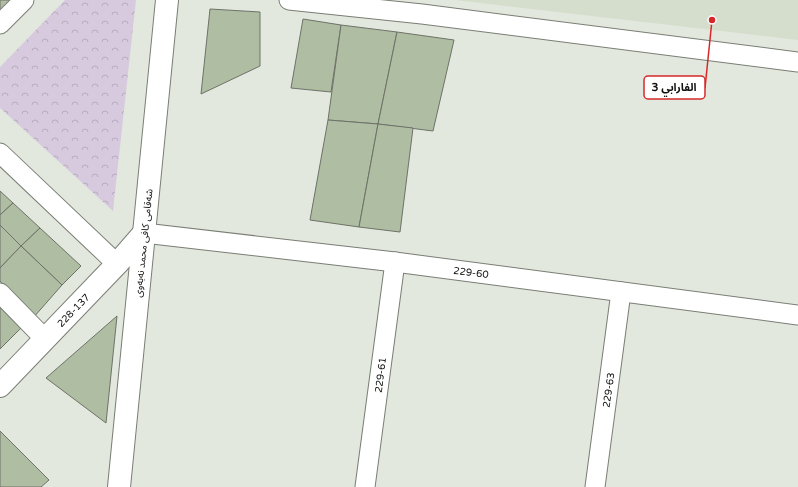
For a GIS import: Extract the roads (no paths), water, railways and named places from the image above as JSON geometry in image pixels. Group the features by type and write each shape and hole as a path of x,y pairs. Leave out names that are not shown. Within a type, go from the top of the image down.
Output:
{"street":[{"path":"0,24 24,0"},
{"name":"شەقامی کافی محمد نەبەوی","path":"119,487 167,0"},
{"path":"289,0 423,7 798,62"},
{"path":"0,153 117,264"},
{"name":"229-60","path":"144,233 394,262 798,315"},
{"name":"228-137","path":"0,386 117,264 144,233"},
{"name":"229-61","path":"365,487 394,262"},
{"name":"229-63","path":"595,487 621,292"},
{"path":"0,293 45,339"}],"place":[{"name":"الفارابي 3","path":"712,20"}]}
